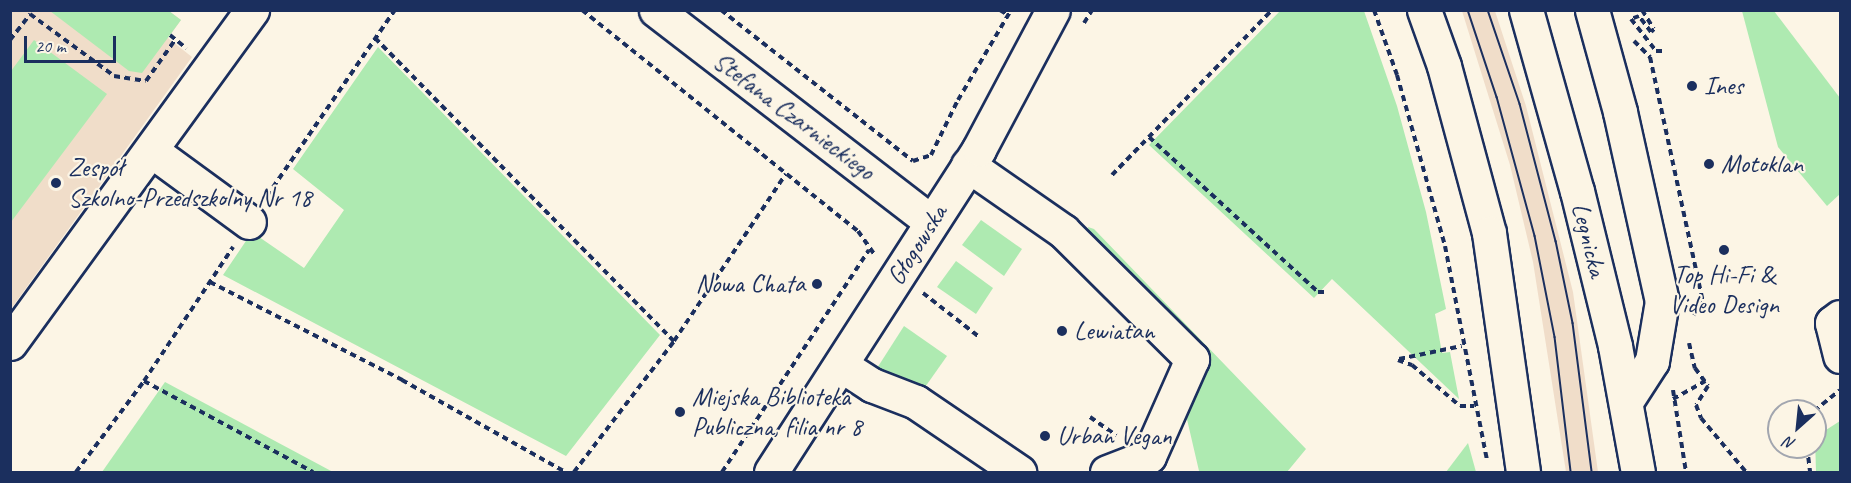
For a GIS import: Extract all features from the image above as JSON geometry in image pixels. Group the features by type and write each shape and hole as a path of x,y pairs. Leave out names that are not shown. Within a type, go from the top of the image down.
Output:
{"street":[{"name":"Stefana Czarnieckiego","path":"656,10 931,222"},
{"name":"Głogowska","path":"771,472 968,165 1053,10"},
{"path":"1424,10 1444,66 1489,233 1523,472"},
{"name":"Legnicka","path":"1526,10 1577,191 1627,400 1638,472"},
{"path":"1592,10 1620,112 1662,301 1652,361 1627,400"},
{"path":"10,343 152,151 237,16"},
{"path":"152,151 249,222"},
{"path":"968,165 1063,231 1192,359 1149,456 1107,472"},
{"path":"1840,316 1832,323 1840,356"},
{"path":"841,365 872,385 916,402 1019,472"}],"path":[{"path":"582,10 858,231 869,250 722,472"},
{"path":"721,10 914,161 931,155 958,100 1009,13 1000,10"},
{"path":"1113,175 1272,10"},
{"path":"1374,10 1397,75 1445,246 1462,346 1489,472"},
{"path":"1642,10 1654,29 1651,32 1639,16 1631,19 1656,51 1662,51"},
{"path":"10,40 30,14 114,76 146,81 175,40"},
{"path":"170,35 194,54"},
{"path":"1628,35 1650,57 1685,217 1703,302 1690,324"},
{"path":"375,38 674,341"},
{"path":"1149,137 1318,292 1329,291"},
{"path":"1659,139 1667,138"},
{"path":"574,472 674,341 786,174"},
{"path":"1676,219 1685,217"},
{"path":"210,282 402,380 565,472"},
{"path":"920,291 978,336"},
{"path":"1688,339 1695,368 1708,386 1696,405 1701,418 1746,472"},
{"path":"1462,346 1398,360 1412,365 1460,406 1474,406"},
{"path":"1671,379 1686,472"},
{"path":"144,381 314,472"},
{"path":"1673,399 1705,381"},
{"path":"1827,400 1840,390"},
{"path":"1090,417 1126,442"}],"shaded area":[{"name":"Zespół Szkolno-Przedszkolny Nr 18","path":"11,11 169,11 181,20 168,38 192,57 11,309"},
{"path":"1462,11 1495,11 1526,106 1573,292 1598,472 1566,472 1533,262 1510,165"}],"green space":[{"path":"50,11 169,11 181,20 142,73 129,71"},
{"path":"1280,11 1364,11 1397,106 1426,212 1446,309 1435,314 1442,353 1450,352 1459,399 1332,279 1314,298 1149,145"},
{"path":"1742,11 1774,11 1840,98 1840,194 1827,206 1778,147"},
{"path":"34,40 107,94 11,222 11,71"},
{"path":"378,47 660,335 566,456 223,275 252,232 304,268 344,210 293,169"},
{"path":"981,220 1022,249 1004,276 962,245"},
{"path":"1088,227 1094,229 1306,449 1287,472 1199,471 1186,415 1204,375 1201,359 1090,239"},
{"path":"956,261 993,288 976,314 937,287"},
{"path":"904,326 947,356 923,390 872,376"},
{"path":"165,382 333,472 102,472"},
{"path":"1840,421 1840,472 1816,472 1816,459 1827,459 1827,429"},
{"path":"1468,443 1476,472 1446,472"}],"tram line":[{"path":"1468,10 1497,97 1535,236 1555,337 1571,472"},
{"path":"1488,10 1520,104 1556,241 1573,323 1592,472"}],"place":[{"name":"Ines","path":"1692,86"},
{"name":"Motoklan","path":"1709,164"},
{"name":"Zespół Szkolno-Przedszkolny Nr 18","path":"56,183"},
{"name":"Top Hi-Fi & Video Design","path":"1724,250"},
{"name":"Nowa Chata","path":"817,284"},
{"name":"Lewiatan","path":"1062,331"},
{"name":"Miejska Biblioteka Publiczna, filia nr 8","path":"680,412"},
{"name":"Urban Vegan","path":"1045,436"}]}
